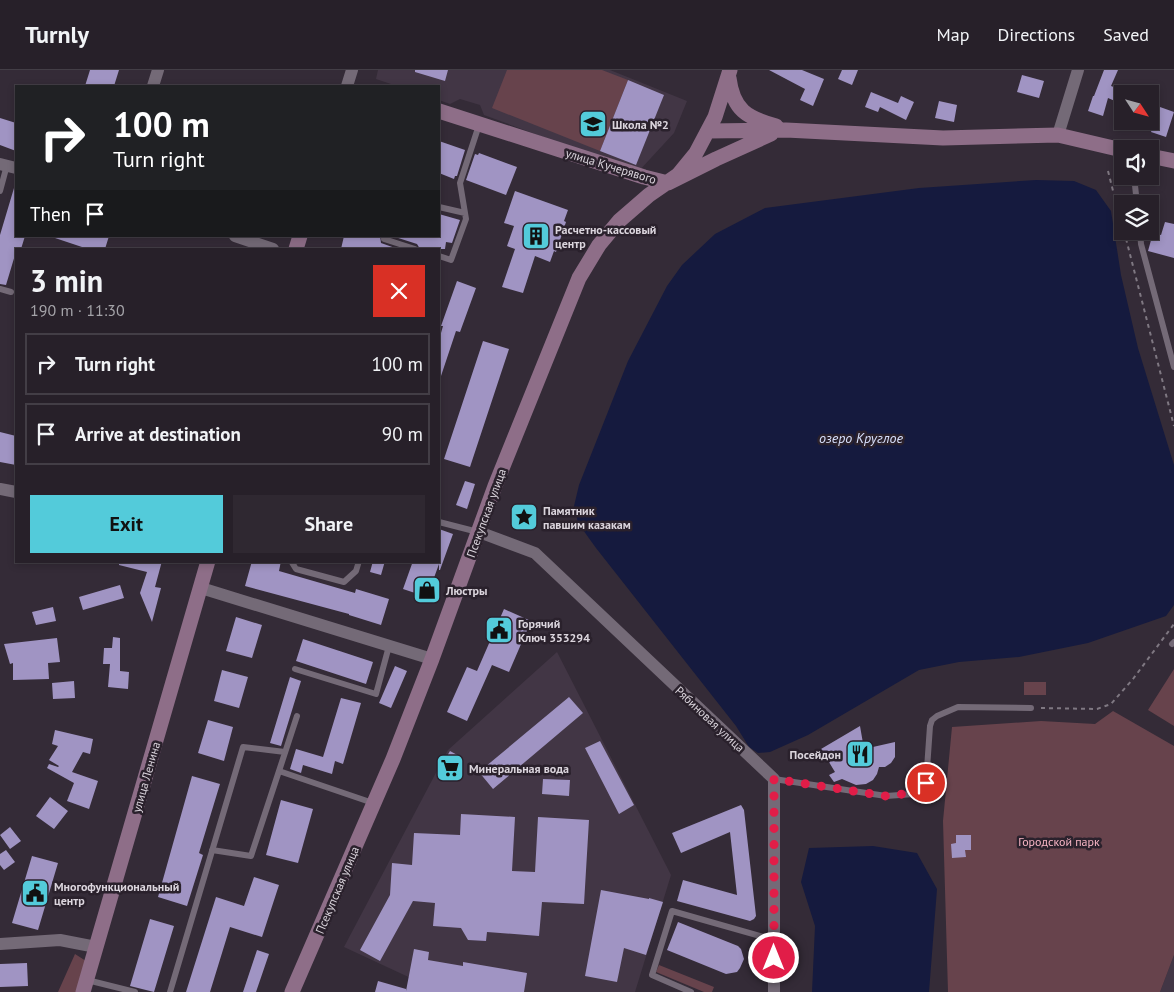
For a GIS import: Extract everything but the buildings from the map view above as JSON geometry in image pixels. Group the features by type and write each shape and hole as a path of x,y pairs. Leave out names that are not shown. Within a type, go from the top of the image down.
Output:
{"street":[{"path":"153,85 158,70"},
{"path":"347,85 352,70"},
{"path":"1058,135 1078,70"},
{"name":"улица Кучерявого","path":"729,72 733,99 745,113 763,122 797,131"},
{"name":"Псекупская улица","path":"292,992 374,803 432,659 495,486 579,278 599,245 620,221 649,195 668,183 690,161 709,131 720,104 729,72"},
{"name":"улица Кучерявого","path":"440,111 668,183 777,131"},
{"name":"улица Кучерявого","path":"709,131 797,131 943,138 1058,135 1114,148"},
{"path":"1159,158 1174,161"},
{"path":"238,237 270,248"},
{"path":"0,489 15,492"},
{"name":"Рябиновая улица","path":"479,532 534,553 774,779"},
{"name":"улица Ленина","path":"85,986 96,947 106,890 207,563"},
{"path":"201,588 432,659"},
{"path":"774,779 774,992"},
{"path":"0,944 60,940 96,947"}],"lane":[{"path":"440,256 451,260 466,219 460,183 479,125"},
{"path":"0,191 8,166"},
{"path":"440,207 465,213"},
{"path":"384,237 384,239 412,248"},
{"path":"1141,240 1174,366"},
{"path":"0,289 11,292"},
{"path":"440,522 479,532"},
{"path":"292,563 296,568 344,582 356,571 358,563"},
{"path":"295,669 376,694 389,646"},
{"path":"774,779 886,796 914,794 920,792 926,783 930,726 932,720 937,716 958,706 1031,708"},
{"path":"212,850 251,856 298,716"},
{"path":"170,992 243,747 285,752"},
{"path":"279,771 374,803"},
{"path":"691,992 652,976 672,911 774,940"},
{"path":"85,986 135,992"}],"path":[{"path":"1108,171 1114,195"},
{"path":"1126,240 1174,426"},
{"path":"1031,708 1097,709 1111,704 1133,679 1174,624"}],"shaded area":[{"name":"Школа №2","path":"378,70 610,70 687,101 674,133 638,172 484,115 480,105 460,99 450,104 440,100 440,85 394,85 376,79"},
{"path":"557,652 671,875 635,992 446,992 430,987 344,947 448,750"},
{"path":"1174,955 1174,992 1160,992"}],"green space":[{"path":"507,70 602,70 628,80 600,151 492,108"},
{"path":"1174,669 1174,726 1148,710"},
{"path":"1024,682 1046,682 1046,695 1024,695"},
{"name":"Городской парк","path":"1113,711 1174,746 1174,955 1160,992 948,992 943,821 952,727 1041,721 1095,724"},
{"path":"75,954 86,961 77,992 58,992"},
{"path":"659,965 714,987 712,992 704,992 656,972"}],"water":[{"name":"озеро Круглое","path":"1036,180 1074,181 1096,190 1111,211 1114,240 1138,348 1174,465 1174,605 1166,616 1088,643 1019,657 959,662 919,670 808,735 770,752 758,753 749,747 736,726 578,523 574,506 579,485 628,361 667,286 682,265 715,234 765,208 919,188"},
{"path":"873,846 917,853 937,889 929,992 812,992 815,926 801,882 809,848"}],"place":[{"name":"Школа №2","path":"593,124"},
{"name":"Расчетно-кассовый центр","path":"536,236"},
{"name":"Памятник павшим казакам","path":"524,517"},
{"name":"Люстры","path":"427,590"},
{"name":"Горячий Ключ 353294","path":"499,630"},
{"name":"Посейдон","path":"860,754"},
{"name":"Минеральная вода","path":"450,768"},
{"name":"Многофункциональный центр","path":"35,893"}],"route":[{"path":"774,958 774,779 886,796 914,794 920,792 926,783"}]}
